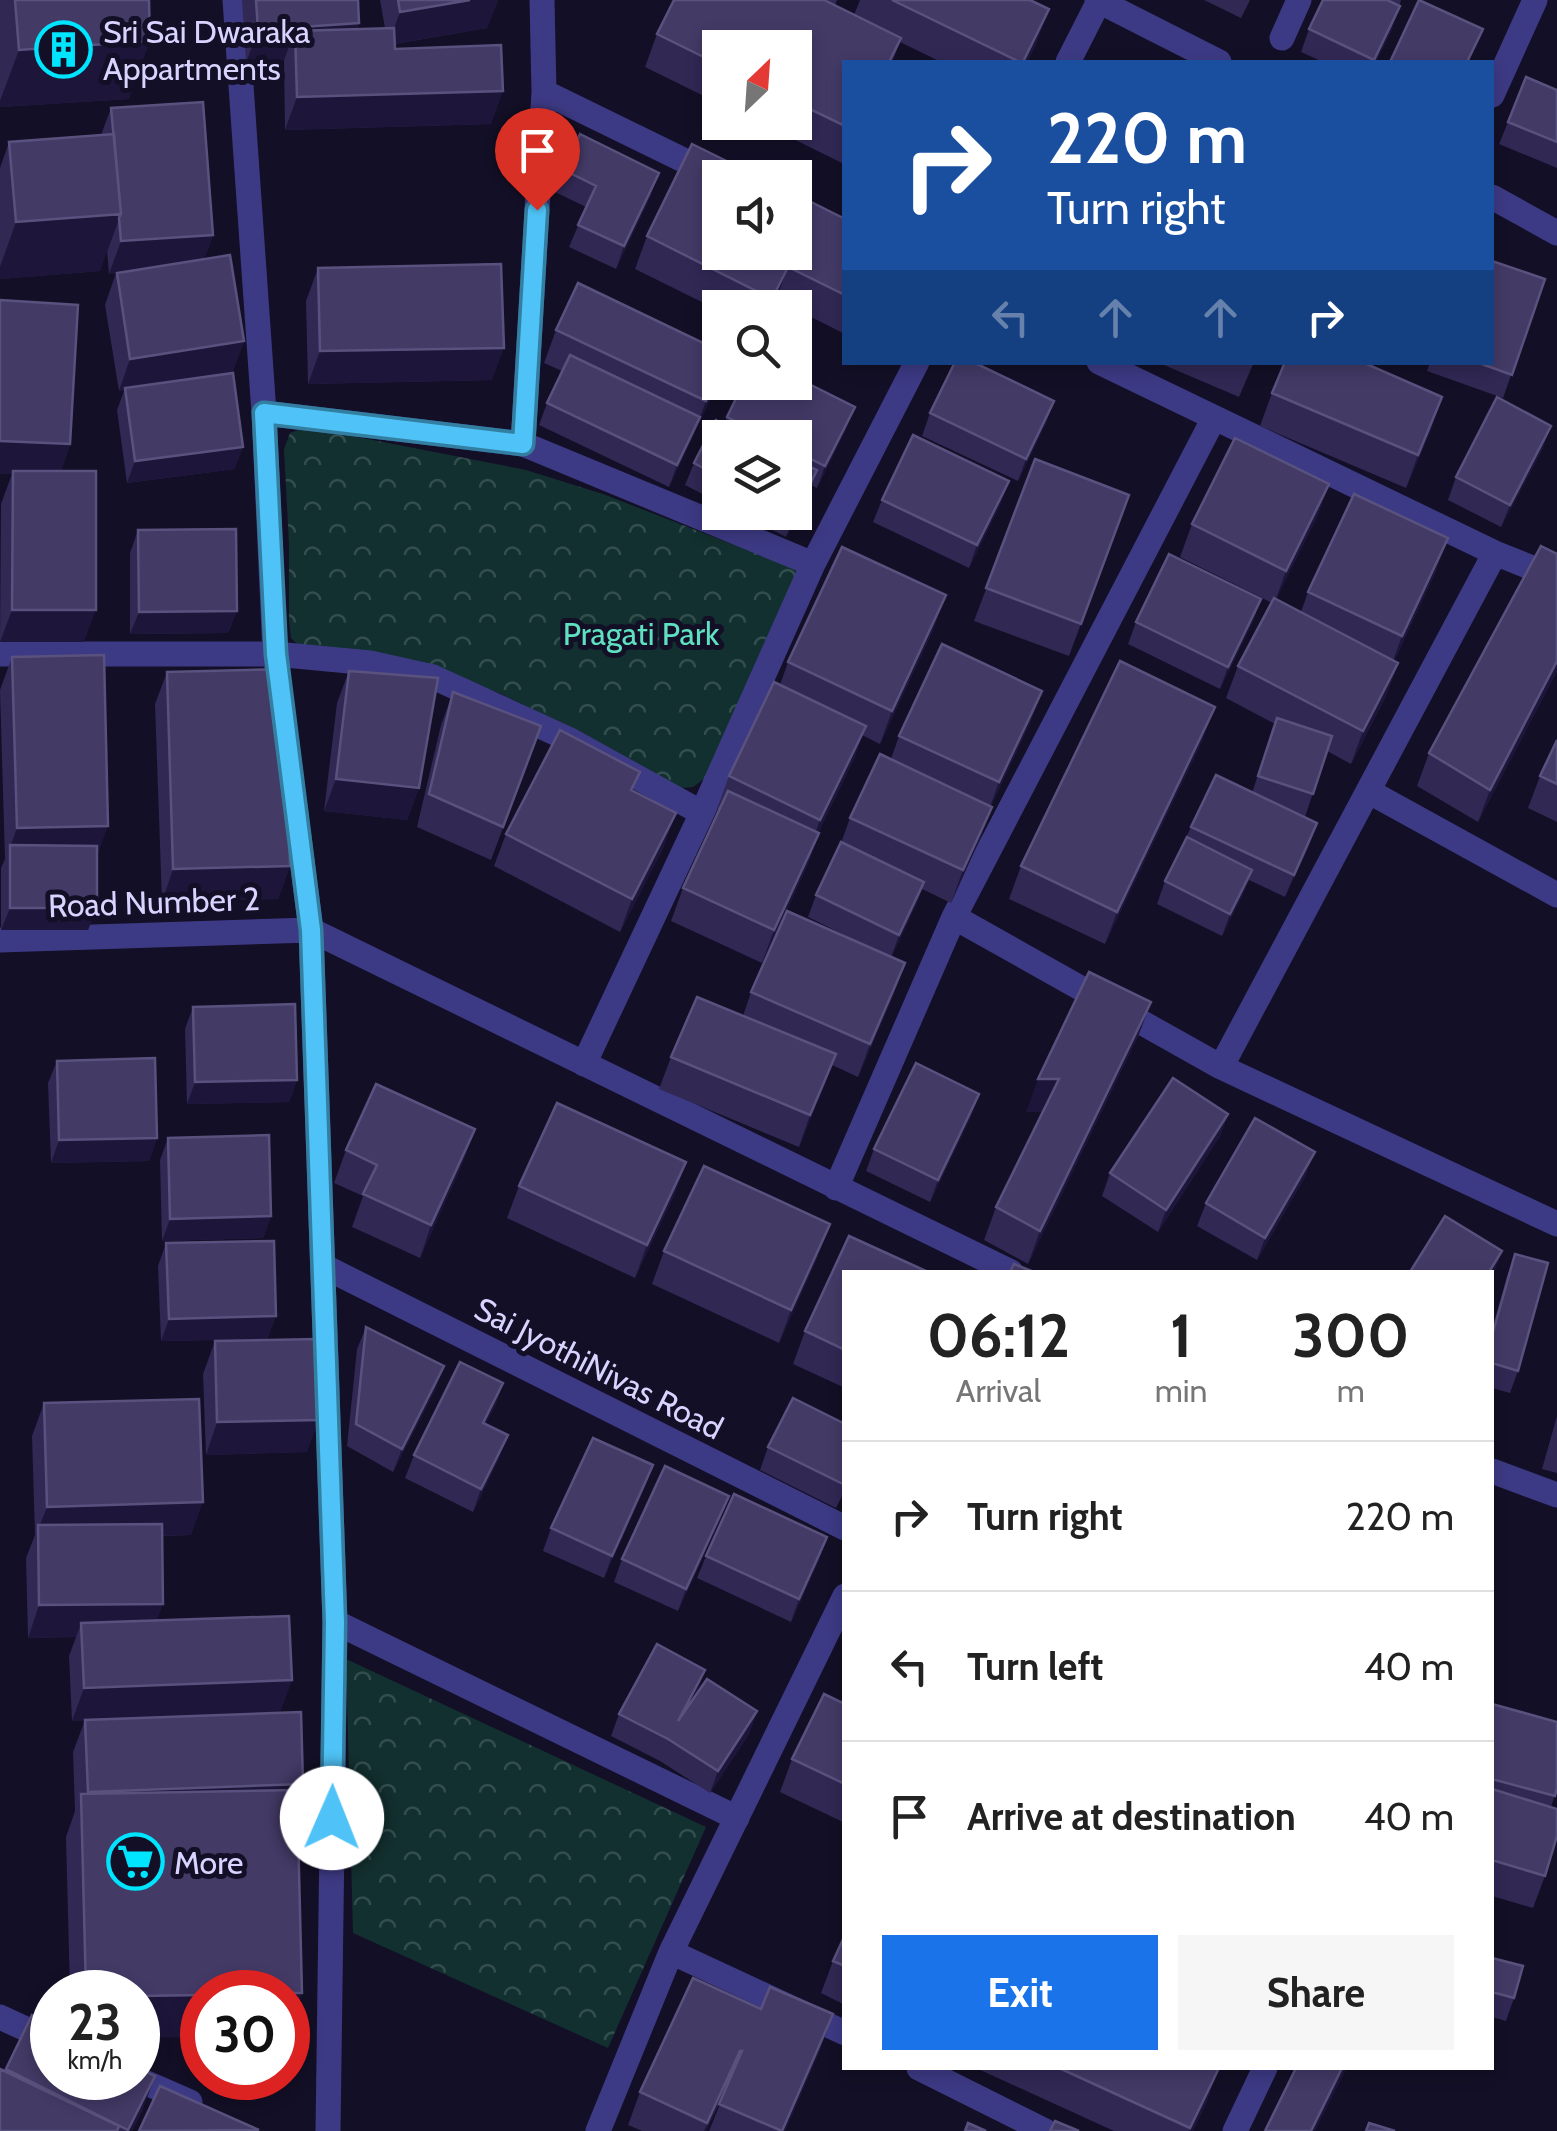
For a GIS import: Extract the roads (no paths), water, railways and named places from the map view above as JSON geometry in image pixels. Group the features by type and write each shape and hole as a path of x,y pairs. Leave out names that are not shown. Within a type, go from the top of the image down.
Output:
{"street":[{"path":"235,0 264,413 276,654 311,930 335,1622 328,2131"},
{"path":"523,444 544,92 542,0"},
{"path":"1069,60 1098,0 1215,60"},
{"path":"1282,38 1300,0"},
{"path":"1494,91 1535,0"},
{"path":"544,92 702,169"},
{"path":"1494,198 1557,233"},
{"path":"584,1064 813,564 915,365"},
{"path":"1104,365 1495,553 1557,578"},
{"path":"264,413 523,444 813,564"},
{"path":"836,1188 954,917 1214,418"},
{"path":"1221,1067 1495,553"},
{"path":"0,654 276,654 370,663 433,677 568,740 702,813"},
{"path":"1368,792 1557,895"},
{"path":"954,917 1221,1067 1557,1224"},
{"path":"311,930 1004,1270"},
{"name":"Road Number 2","path":"0,940 311,930"},
{"name":"Sai JyothiNivas Road","path":"323,1266 842,1526"},
{"path":"1494,1473 1557,1494"},
{"path":"598,2131 672,1952 842,1602"},
{"path":"335,1622 737,1818"},
{"path":"672,1952 842,2032"},
{"path":"0,2017 30,2031"},
{"path":"928,2070 1045,2131"},
{"path":"1235,2131 1264,2070"},
{"path":"160,2089 204,2108"}],"place":[{"name":"Sri Sai Dwaraka Appartments","path":"64,49"},
{"name":"More","path":"135,1862"}],"park label":[{"name":"Pragati Park","path":"641,633"}]}
